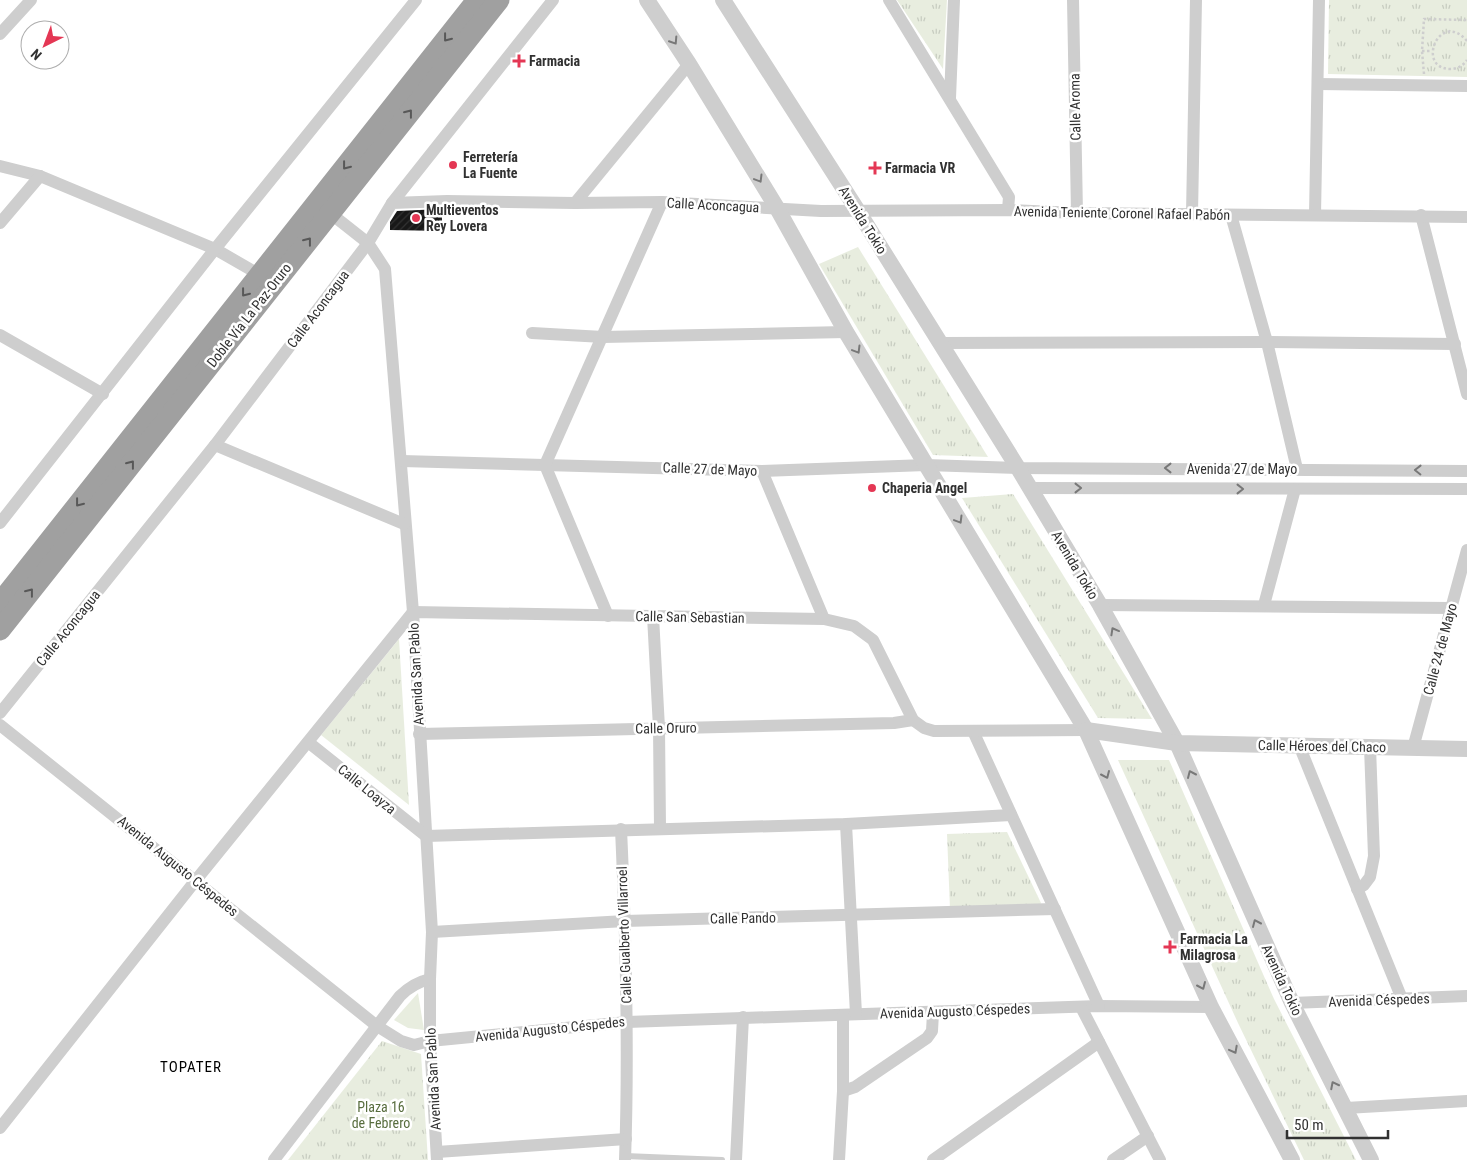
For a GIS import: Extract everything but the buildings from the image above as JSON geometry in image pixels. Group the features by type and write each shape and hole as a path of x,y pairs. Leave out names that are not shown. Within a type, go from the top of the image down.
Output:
{"highway":[{"name":"Doble Vía La Paz-Oruro","path":"0,603 477,0"},
{"name":"Doble Vía La Paz-Oruro","path":"0,630 499,0"}],"street":[{"path":"0,34 31,0"},
{"path":"0,523 215,249 416,0"},
{"path":"392,203 552,0"},
{"path":"647,0 689,64 777,208 846,332 1086,730 1212,1007 1292,1160"},
{"name":"Avenida Tokio","path":"723,0 858,211 1018,468 1100,605 1177,743 1292,1003 1371,1160"},
{"path":"888,0 950,98 1009,197 1008,210"},
{"path":"950,98 954,0"},
{"name":"Calle Aroma","path":"1072,0 1076,213"},
{"path":"1192,214 1196,0"},
{"path":"1315,215 1319,0"},
{"path":"575,203 689,64"},
{"path":"1318,84 1467,86"},
{"path":"0,166 40,176 215,249 260,275"},
{"path":"0,223 40,176"},
{"name":"Calle Aconcagua","path":"0,713 215,445 368,243 392,203 447,201 662,202 777,208"},
{"path":"608,616 545,465 662,202"},
{"name":"Avenida Teniente Coronel Rafael Pabón","path":"777,208 858,211 1008,210 1076,213 1467,217"},
{"name":"Avenida San Pablo","path":"330,213 368,243 385,269 402,461 404,524 413,612 432,932 430,1041 437,1156"},
{"path":"1231,215 1267,342 1298,469"},
{"path":"1422,216 1467,394"},
{"path":"532,333 603,337 846,332"},
{"path":"0,336 103,394"},
{"path":"940,343 1267,342 1455,344"},
{"path":"215,445 404,524"},
{"name":"Calle 27 de Mayo","path":"402,461 762,471 926,465 1018,468"},
{"name":"Avenida 27 de Mayo","path":"1018,468 1467,471"},
{"path":"762,471 824,619"},
{"name":"Avenida 27 de Mayo","path":"1029,488 1467,489"},
{"path":"1264,605 1295,489"},
{"name":"Calle 24 de Mayo","path":"1413,748 1467,550"},
{"path":"1100,605 1451,608"},
{"path":"0,1128 196,880 413,612"},
{"name":"Calle San Sebastian","path":"413,612 824,619 854,626 873,640 913,720"},
{"path":"653,616 659,728 660,828"},
{"path":"913,720 924,728 934,730 1086,730"},
{"name":"Calle Oruro","path":"419,734 894,723 913,720"},
{"name":"Avenida Augusto Céspedes","path":"0,725 377,1026 401,1041 414,1045 430,1041 626,1022 1099,1006 1212,1007"},
{"name":"Calle Héroes del Chaco","path":"1086,730 1177,743 1467,749"},
{"path":"972,731 1099,1006"},
{"name":"Calle Loayza","path":"308,742 426,836"},
{"path":"1299,745 1402,999"},
{"path":"1357,889 1364,885 1370,877 1374,856 1370,747"},
{"path":"426,836 846,824 1012,815"},
{"path":"839,1160 850,1014 850,916 846,824"},
{"name":"Calle Gualberto Villarroel","path":"620,830 625,921 625,1158"},
{"name":"Calle Pando","path":"432,932 625,921 1055,909"},
{"path":"274,1160 409,987 430,978"},
{"name":"Avenida Céspedes","path":"1292,1003 1467,996"},
{"path":"1081,1007 1160,1160"},
{"path":"843,1091 855,1087 927,1038 932,1031 933,1012"},
{"path":"736,1160 743,1017"},
{"path":"933,1160 1099,1042"},
{"path":"1346,1108 1467,1101"},
{"path":"1113,1160 1148,1136"},
{"path":"437,1156 626,1139"}],"lane":[{"path":"625,1158 722,1160"}],"path":[{"path":"1425,86 1422,51 1424,19 1467,20"},
{"path":"1467,41 1458,33 1446,33 1436,40 1432,51 1436,62 1447,69 1459,68 1467,60"},
{"path":"1422,51 1432,51"}],"green space":[{"path":"897,0 947,0 943,69"},
{"path":"1329,0 1467,0 1467,77 1328,74"},
{"path":"858,247 988,457 933,455 819,264"},
{"path":"1013,494 1152,719 1098,718 962,498"},
{"path":"399,639 409,805 321,735"},
{"path":"1118,760 1169,760 1274,999 1356,1160 1304,1160 1238,1023"},
{"path":"1007,832 1041,903 1039,906 950,909 947,834"},
{"path":"418,993 424,1030 408,1028 394,1020"},
{"name":"Plaza 16 de Febrero","path":"382,1041 421,1054 428,1160 288,1160"}],"place":[{"name":"Farmacia","path":"519,61"},
{"name":"Ferretería La Fuente","path":"453,165"},
{"name":"Farmacia VR","path":"875,168"},
{"name":"Multieventos Rey Lovera","path":"416,218"},
{"name":"Chaperia Angel","path":"872,488"},
{"name":"Farmacia La Milagrosa","path":"1170,947"}],"district":[{"name":"TOPATER","path":"191,1067"}]}
